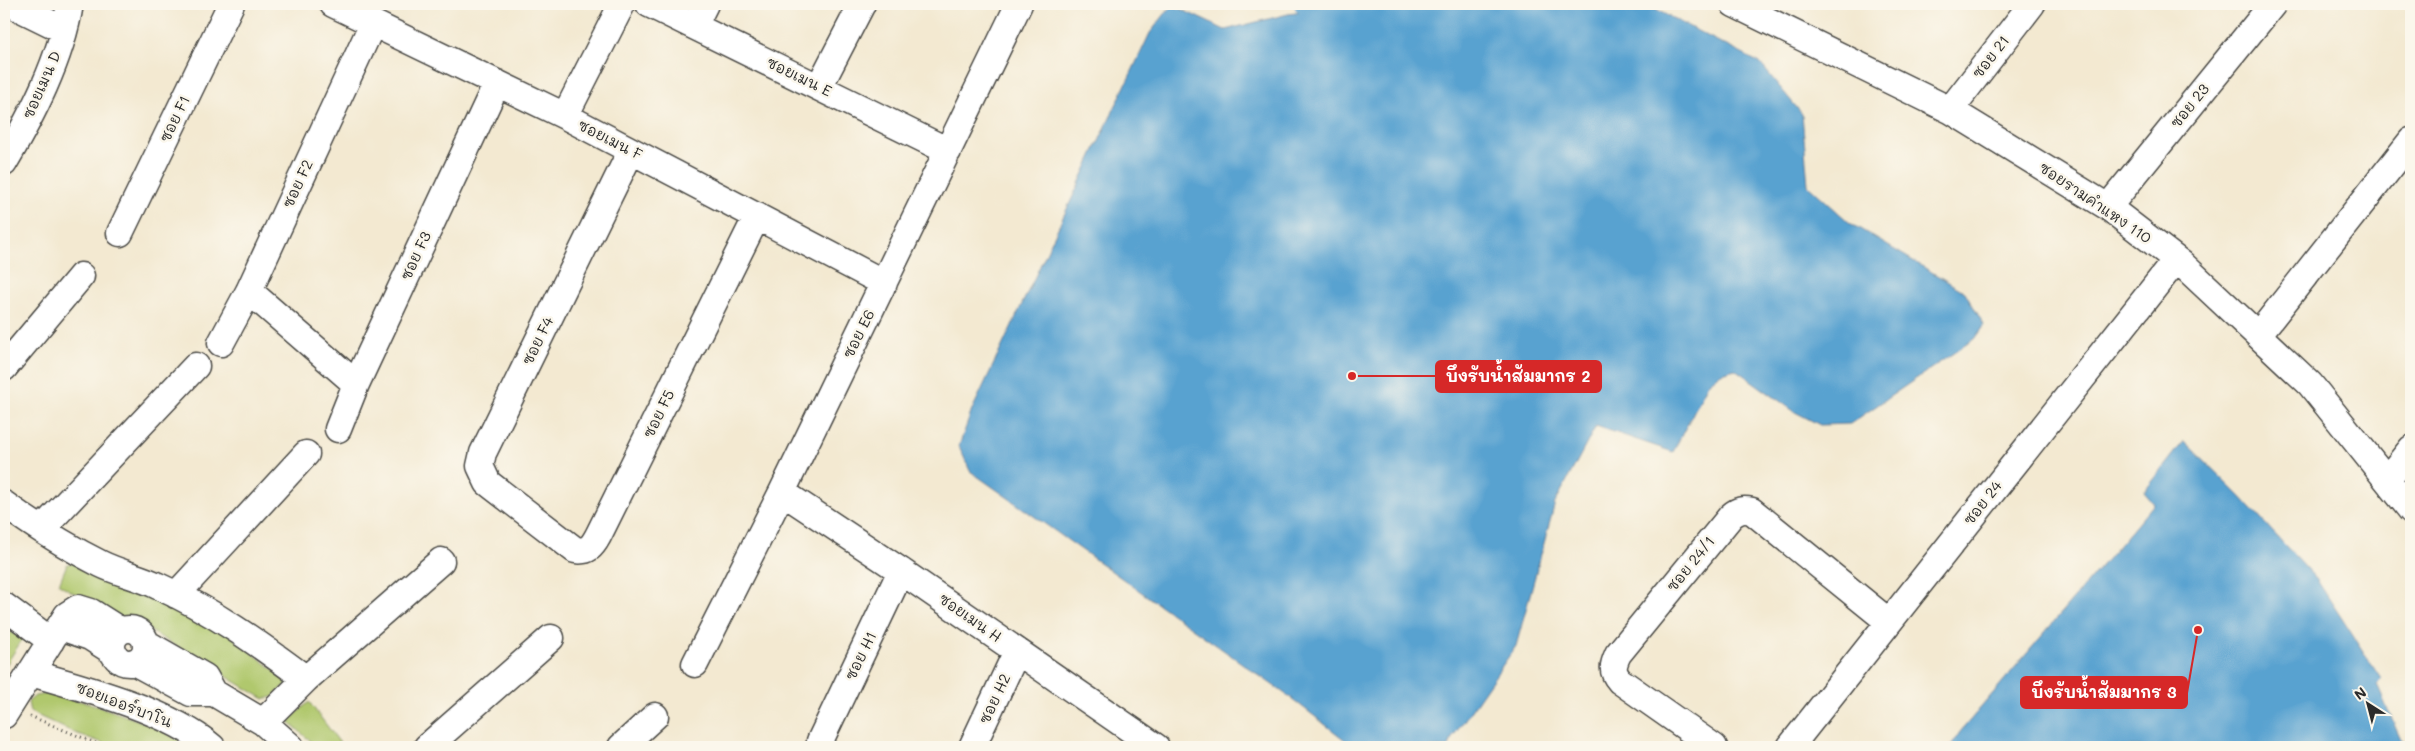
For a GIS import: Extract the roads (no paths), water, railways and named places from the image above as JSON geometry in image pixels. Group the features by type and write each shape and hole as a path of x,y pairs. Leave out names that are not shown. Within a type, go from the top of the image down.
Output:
{"street":[{"path":"11,4 64,30"},
{"name":"ซอยเมน D","path":"4,161 38,98 59,49 70,4"},
{"name":"ซอย F1","path":"120,233 231,4"},
{"name":"ซอยเมน F","path":"333,4 565,116 884,283"},
{"path":"565,116 622,4"},
{"name":"ซอยเมน E","path":"649,4 699,15 819,87 948,151"},
{"path":"819,87 862,4"},
{"name":"ซอย E6","path":"695,664 782,492 1020,4"},
{"name":"ซอยรามคำแหง 110","path":"1734,4 1950,110 2108,208 2176,260 2310,384 2411,510"},
{"name":"ซอย 21","path":"1950,110 2032,4"},
{"name":"ซอย 23","path":"2108,208 2272,4"},
{"name":"ซอย F2","path":"221,343 249,291 373,23"},
{"name":"ซอย F3","path":"338,429 356,384 496,84"},
{"path":"2258,335 2411,141"},
{"name":"ซอย F4","path":"532,516 488,483 480,466 483,453 631,151"},
{"name":"ซอย F5","path":"532,516 575,550 584,551 592,547 758,216"},
{"name":"ซอย 24","path":"1790,747 2176,260"},
{"path":"4,368 81,276"},
{"path":"249,291 356,384"},
{"path":"42,529 196,366"},
{"path":"2387,479 2411,449"},
{"path":"176,595 306,454"},
{"name":"ซอยเมน H","path":"782,492 902,571 1017,651 1130,740 1156,747"},
{"path":"4,504 101,564 158,586 212,614 252,638 306,679"},
{"name":"ซอย 24/1","path":"1714,747 1620,681 1614,675 1613,666 1618,654 1731,516 1738,511 1745,509 1752,511 1889,622"},
{"path":"263,722 306,679 442,562"},
{"name":"ซอย H1","path":"820,741 902,571"},
{"path":"4,606 56,634 90,637 128,646 191,693 214,693 263,722 291,747"},
{"path":"6,711 56,634"},
{"path":"427,747 551,638"},
{"name":"ซอย H2","path":"972,747 1017,651"},
{"name":"ซอยเออร์บาโน","path":"31,673 88,689 154,714 202,739 212,747"},
{"path":"621,747 655,716"}],"water":[{"path":"1329,4 1645,4 1760,63 1802,114 1808,185 1850,223 1965,292 1984,325 1974,339 1850,424 1820,425 1795,412 1735,369 1721,373 1709,382 1673,452 1596,426 1555,503 1516,646 1452,738 1449,747 1354,747 1291,698 970,471 959,446 972,410 1150,33 1172,5 1225,30 1288,14 1318,10"},
{"path":"2184,441 2238,494 2317,580 2381,679 2377,685 2404,747 1950,747 1960,732 2154,504 2144,492"}],"waterway":[{"path":"1304,4 1325,16 1329,32"}],"place":[{"name":"บึงรับน้ำสัมมากร 2","path":"1352,376"},
{"name":"บึงรับน้ำสัมมากร 3","path":"2198,630"}]}
